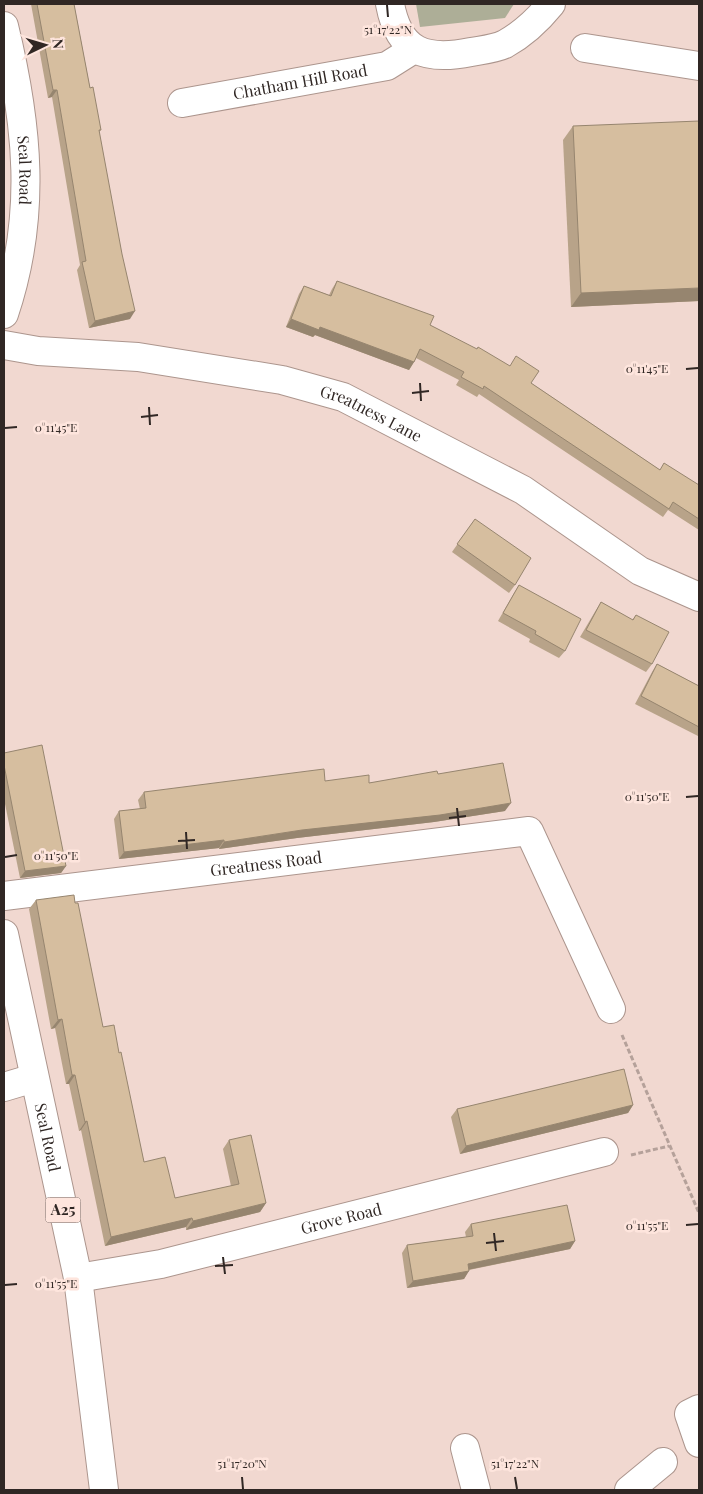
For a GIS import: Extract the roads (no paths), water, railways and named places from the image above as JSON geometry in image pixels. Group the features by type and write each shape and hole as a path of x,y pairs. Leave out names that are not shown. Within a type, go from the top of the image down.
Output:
{"main road":[{"path":"390,4 395,24 404,40 414,49 428,54 444,55 468,53 501,45 524,32 551,4"},
{"name":"Seal Road","path":"4,26 20,106 25,164 26,206 17,270 4,314"},
{"path":"585,48 699,66"},
{"name":"Chatham Hill Road","path":"182,103 387,66 414,49"},
{"name":"Greatness Lane","path":"4,345 38,351 138,357 282,380 343,397 523,490 640,571 699,597"},
{"name":"Greatness Road","path":"4,896 529,831 611,1009"},
{"name":"Seal Road","path":"4,934 78,1278 104,1490"},
{"path":"4,1087 34,1078"},
{"name":"Grove Road","path":"78,1278 161,1264 604,1152"},
{"path":"699,1408 689,1414 699,1443"},
{"path":"465,1448 476,1490"},
{"path":"628,1490 663,1462"}]}
